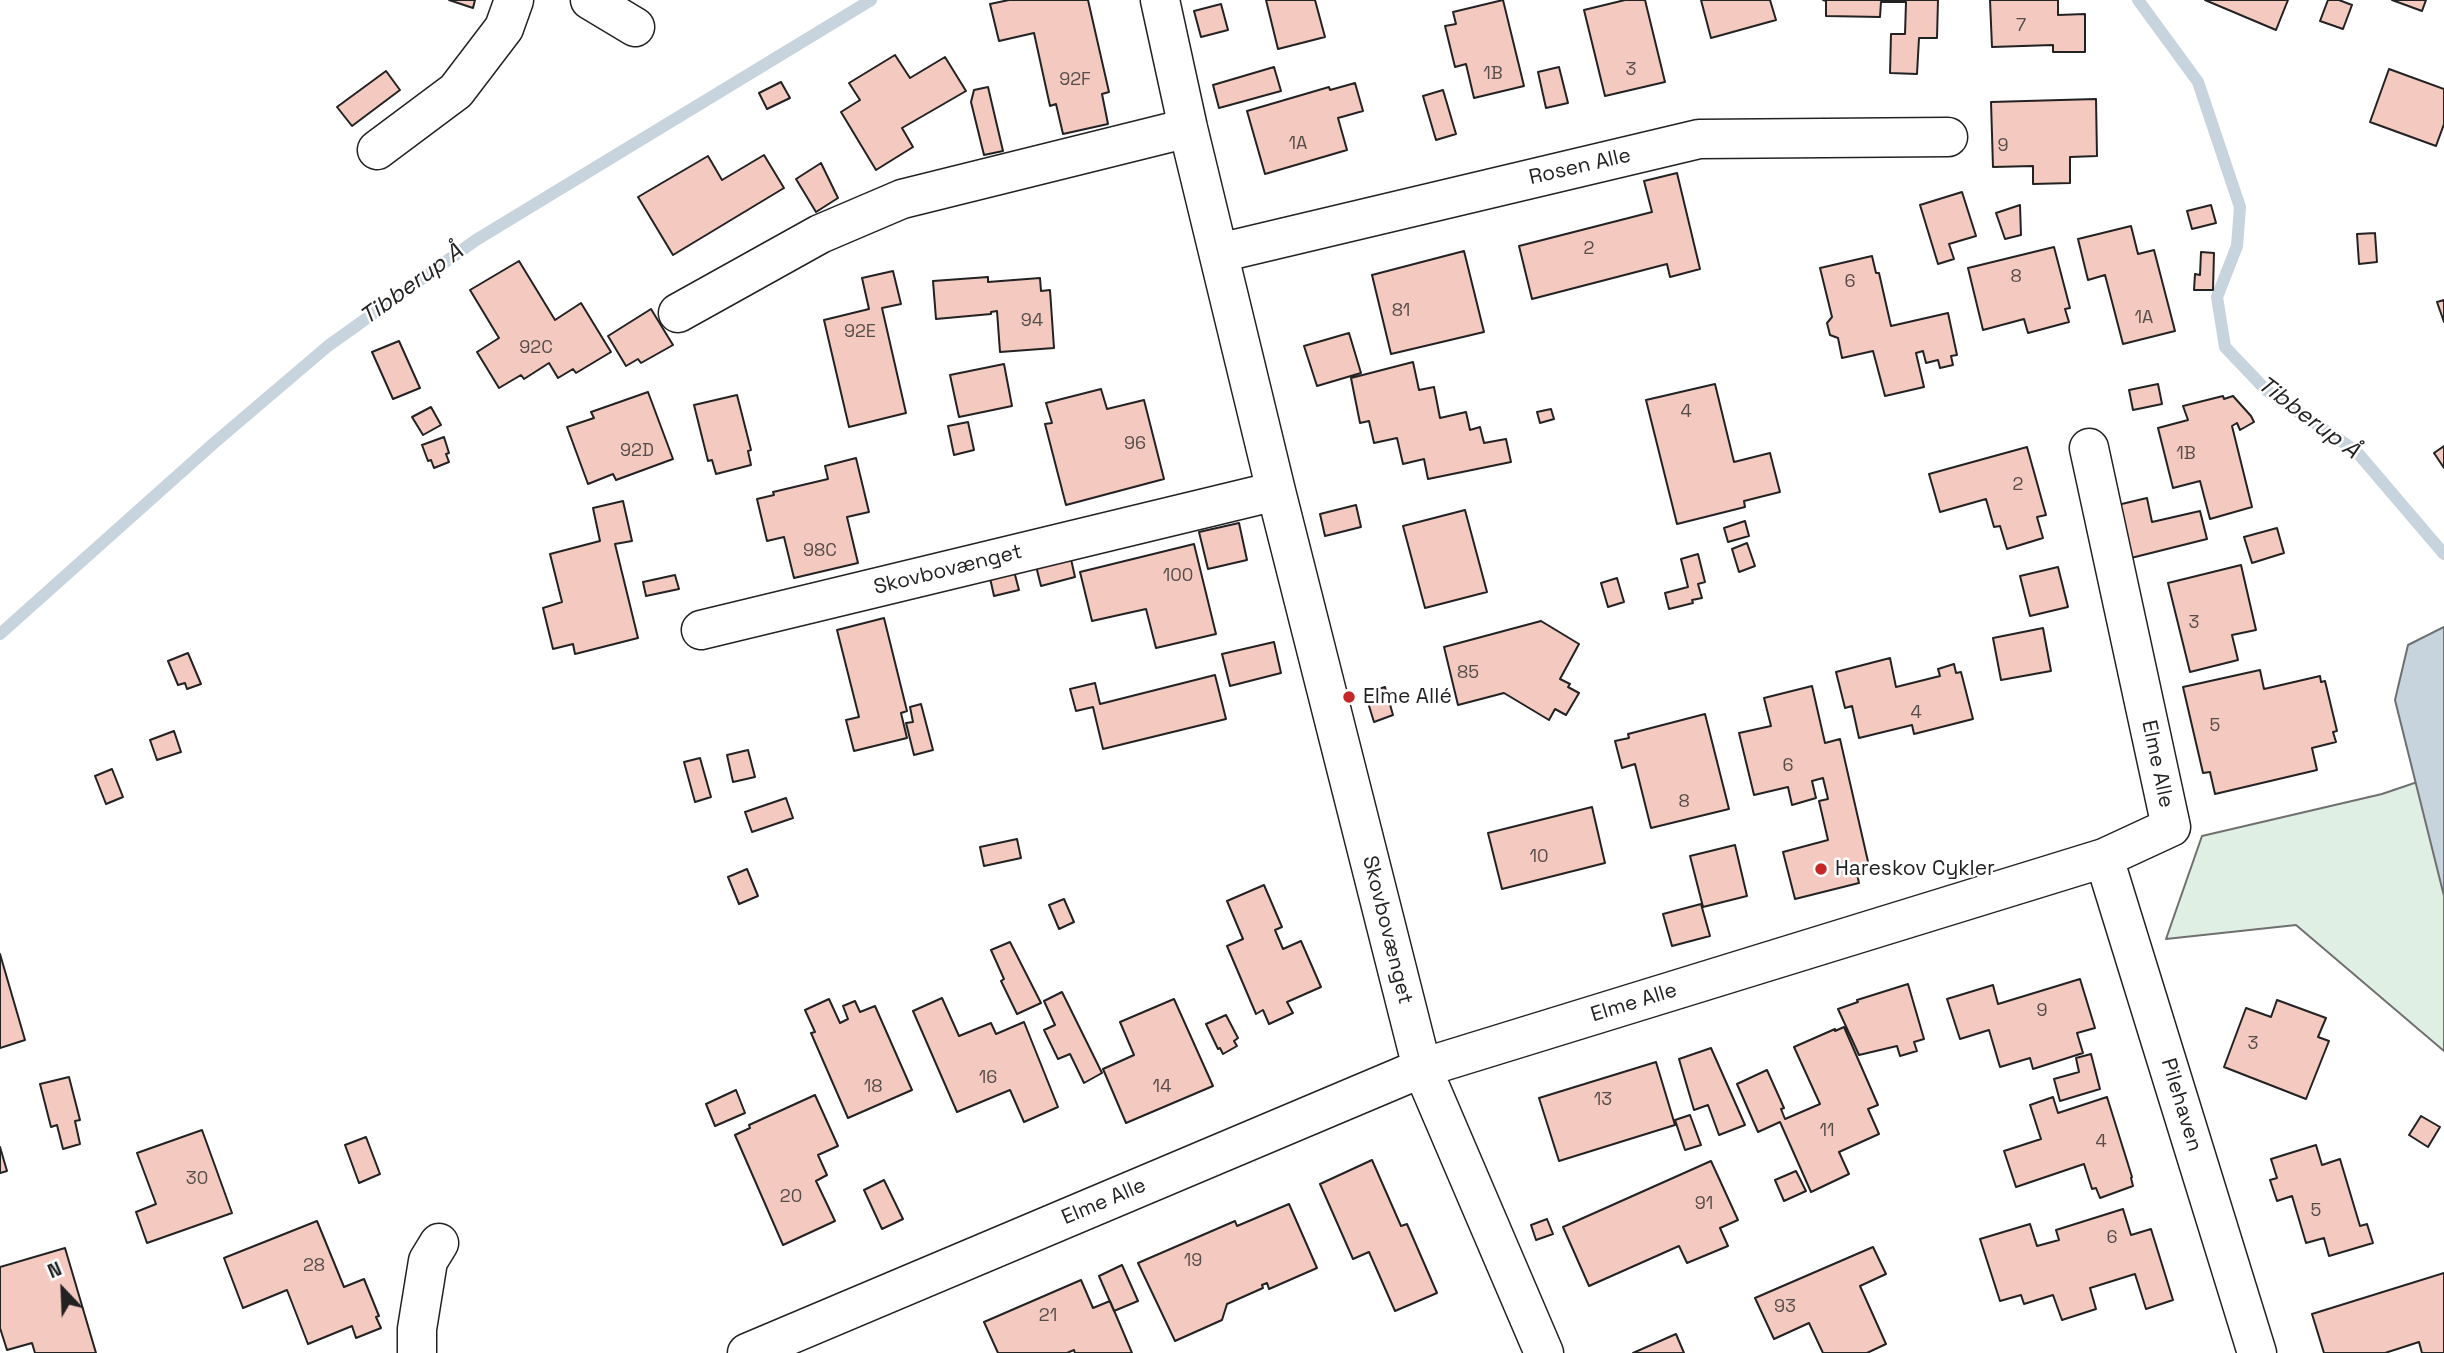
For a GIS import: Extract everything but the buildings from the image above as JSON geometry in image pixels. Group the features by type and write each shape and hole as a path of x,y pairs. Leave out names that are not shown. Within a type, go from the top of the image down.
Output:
{"street":[{"path":"377,150 456,91 504,28 514,0"},
{"path":"590,0 635,27"},
{"name":"Skovbovænget","path":"1160,0 1188,128 1276,491 1422,1068 1544,1353"},
{"path":"678,313 820,234 902,199 1188,128"},
{"name":"Rosen Alle","path":"1219,253 1699,139 1948,137"},
{"name":"Elme Alle","path":"747,1353 1422,1068 2104,858 2171,827 2089,447"},
{"name":"Skovbovænget","path":"701,630 1276,491"},
{"name":"Pilehaven","path":"2104,858 2257,1353"},
{"path":"417,1353 417,1329 428,1261 439,1243"}],"green space":[{"path":"2444,773 2444,1051 2296,925 2166,939 2202,836 2382,794"}],"shaded area":[{"path":"2444,627 2444,896 2395,700 2408,645"}],"waterway":[{"name":"Tibberup Å","path":"0,634 214,443 328,346 476,240 871,0"},
{"name":"Tibberup Å","path":"2138,0 2198,82 2240,207 2237,246 2217,297 2225,347 2266,390 2356,451 2444,554"}],"place":[{"name":"Elme Allé","path":"1349,697"},
{"name":"Hareskov Cykler","path":"1821,869"}]}
